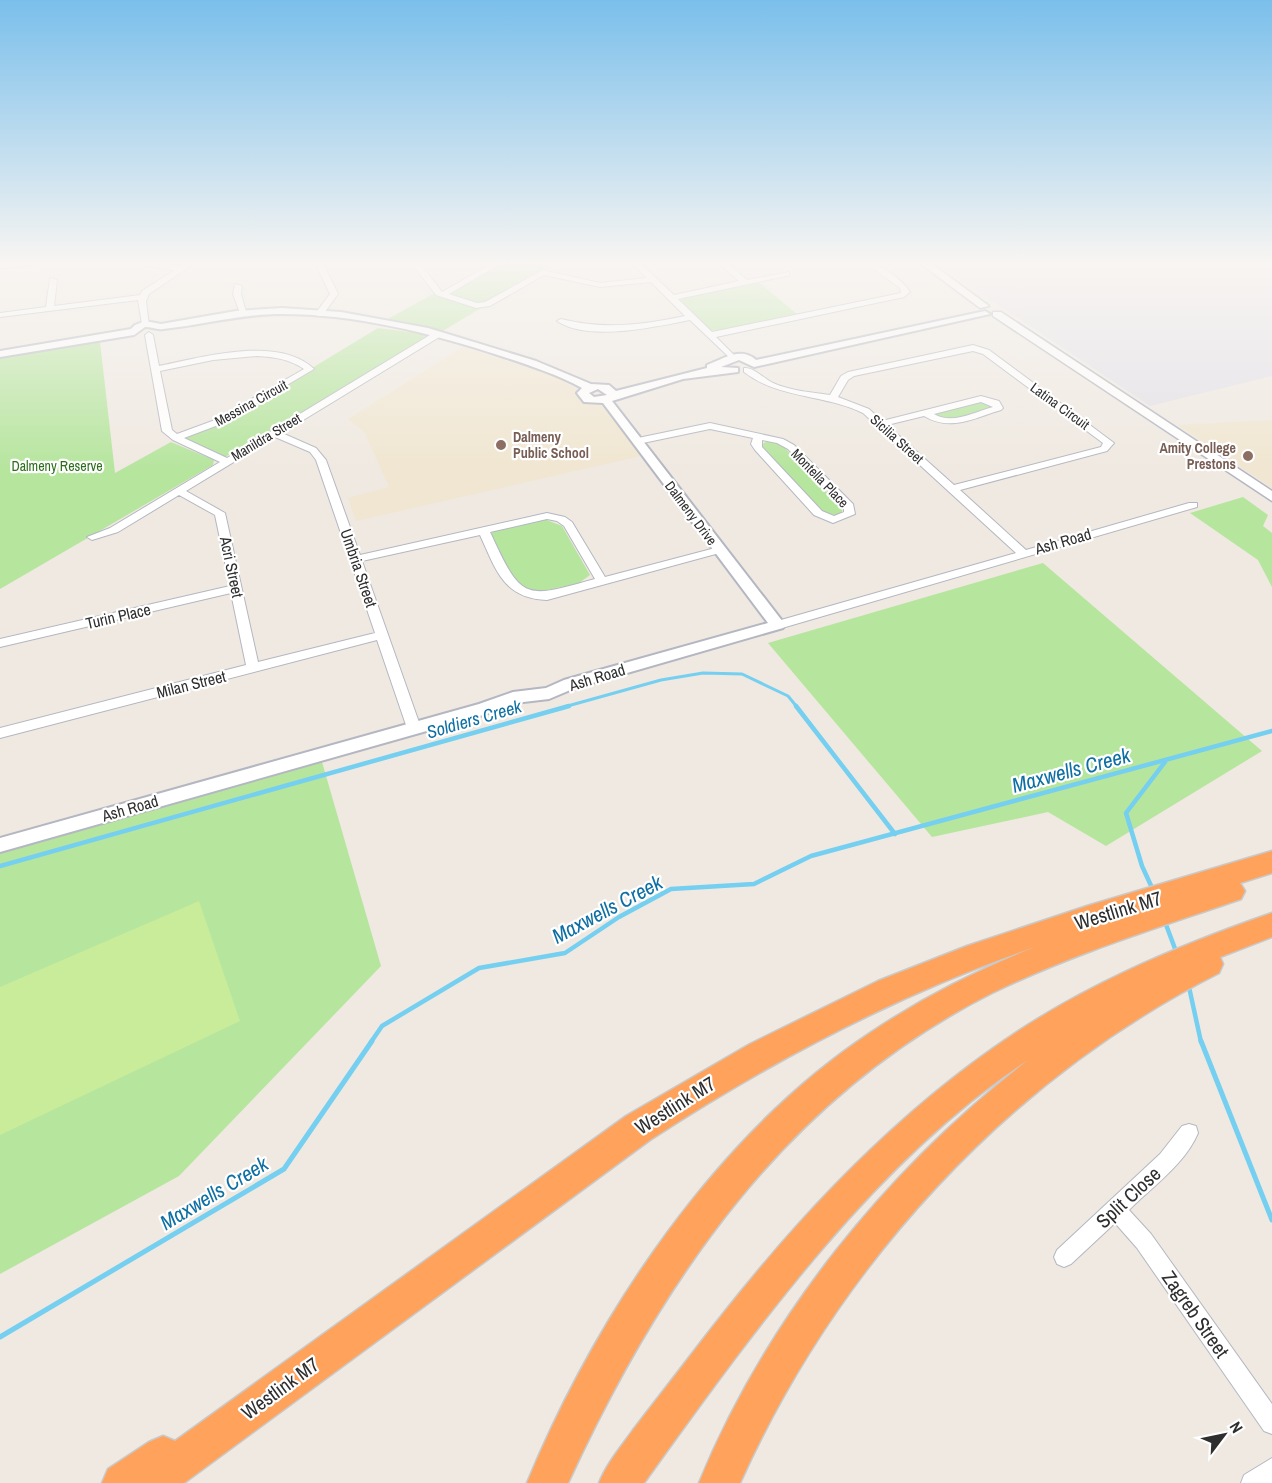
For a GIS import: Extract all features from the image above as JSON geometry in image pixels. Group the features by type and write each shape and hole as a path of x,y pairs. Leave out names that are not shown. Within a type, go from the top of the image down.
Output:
{"highway":[{"path":"1222,886 1272,862"},
{"path":"547,1483 574,1423 662,1268 707,1208 781,1127 836,1078 919,1018 1113,921 1222,886 1272,877"},
{"name":"Westlink M7","path":"150,1483 620,1140 682,1099 803,1031 861,1003 978,955 1113,921"},
{"path":"619,1483 696,1377 769,1284 866,1178 952,1098 1071,1015 1138,989 1272,925"},
{"path":"1222,949 1272,938"},
{"path":"719,1483 759,1400 806,1323 854,1258 921,1181 1038,1073 1138,989"},
{"path":"122,1483 422,1284"}],"main road":[{"path":"1016,330 1272,497"},
{"path":"1158,421 1272,501"}],"street":[{"path":"0,354 134,332 139,335 148,330"},
{"path":"148,330 167,431 176,438 226,461"},
{"path":"420,330 549,369 590,387 584,391 585,398 592,401 608,394 710,372 730,363 750,364 900,330"},
{"path":"706,330 730,363"},
{"path":"711,335 734,330"},
{"name":"Manildra Street","path":"92,537 114,530 438,334"},
{"name":"Latina Circuit","path":"833,398 844,378 851,374 973,348 986,352 1108,443 1104,449 953,489"},
{"name":"Messina Circuit","path":"155,369 255,352 274,354 310,369 218,422 176,438"},
{"name":"Sicilia Street","path":"750,364 767,386 833,398 860,408 1023,553"},
{"name":"Dalmeny Drive","path":"608,394 638,441 778,625"},
{"path":"880,424 981,399 996,403 998,408 952,422 939,421 926,413"},
{"name":"Montella Place","path":"638,441 710,426 780,441 791,447 849,506 850,514 833,520 818,513 758,448 756,444 758,437"},
{"name":"Umbria Street","path":"274,433 317,453 357,559 414,728"},
{"name":"Acri Street","path":"178,491 220,513 254,668"},
{"name":"Ash Road","path":"0,845 513,698 549,693 570,684 1193,506"},
{"path":"357,559 539,516 561,519 568,524 602,581"},
{"path":"483,530 512,586 523,594 547,596 719,550"},
{"name":"Turin Place","path":"0,643 236,588"},
{"name":"Milan Street","path":"0,733 381,635"},
{"name":"Split Close","path":"1064,1257 1167,1161 1189,1132"},
{"name":"Zagreb Street","path":"1115,1209 1144,1241 1272,1423"},
{"path":"1252,1483 1272,1469"}],"shaded area":[{"path":"1036,330 1272,330 1272,376 1150,406"},
{"name":"Dalmeny Public School","path":"463,347 559,378 577,389 584,401 602,405 641,456 356,521 348,498 389,487 365,433 348,419"},
{"name":"Amity College Prestons","path":"1272,420 1272,488 1178,425"}],"green space":[{"path":"374,330 432,335 225,457 184,438 218,425"},
{"name":"Dalmeny Reserve","path":"100,342 115,473 171,442 214,460 213,465 0,589 0,358"},
{"path":"978,402 991,405 993,408 949,420 936,418 935,414 939,412"},
{"path":"767,441 782,445 842,508 842,513 835,515 823,512 761,445"},
{"path":"1243,497 1268,515 1263,526 1272,533 1272,587 1258,560 1190,513"},
{"path":"544,519 562,526 590,575 579,583 533,593 514,583 490,535 494,531"},
{"path":"1043,563 1262,751 1106,846 1048,812 932,837 768,643"},
{"path":"322,762 381,966 179,1176 0,1274 0,852"},
{"path":"199,901 240,1021 0,1135 0,987"}],"waterway":[{"name":"Soldiers Creek","path":"564,707 661,680 703,673 742,674 788,696 797,707"},
{"name":"Soldiers Creek","path":"0,866 569,706"},
{"name":"Soldiers Creek","path":"796,706 895,833"},
{"name":"Maxwells Creek","path":"895,833 1272,731"},
{"path":"1153,890 1142,866 1126,813 1165,762"},
{"name":"Maxwells Creek","path":"371,1042 382,1026 479,968 565,953 619,917 671,889 754,884 811,856 895,833"},
{"path":"1165,922 1177,954"},
{"path":"1189,987 1201,1042"},
{"name":"Maxwells Creek","path":"0,1337 284,1169 372,1041"},
{"path":"1201,1041 1272,1220"}],"place":[{"name":"Dalmeny Public School","path":"501,445"},
{"name":"Amity College Prestons","path":"1248,456"}]}
